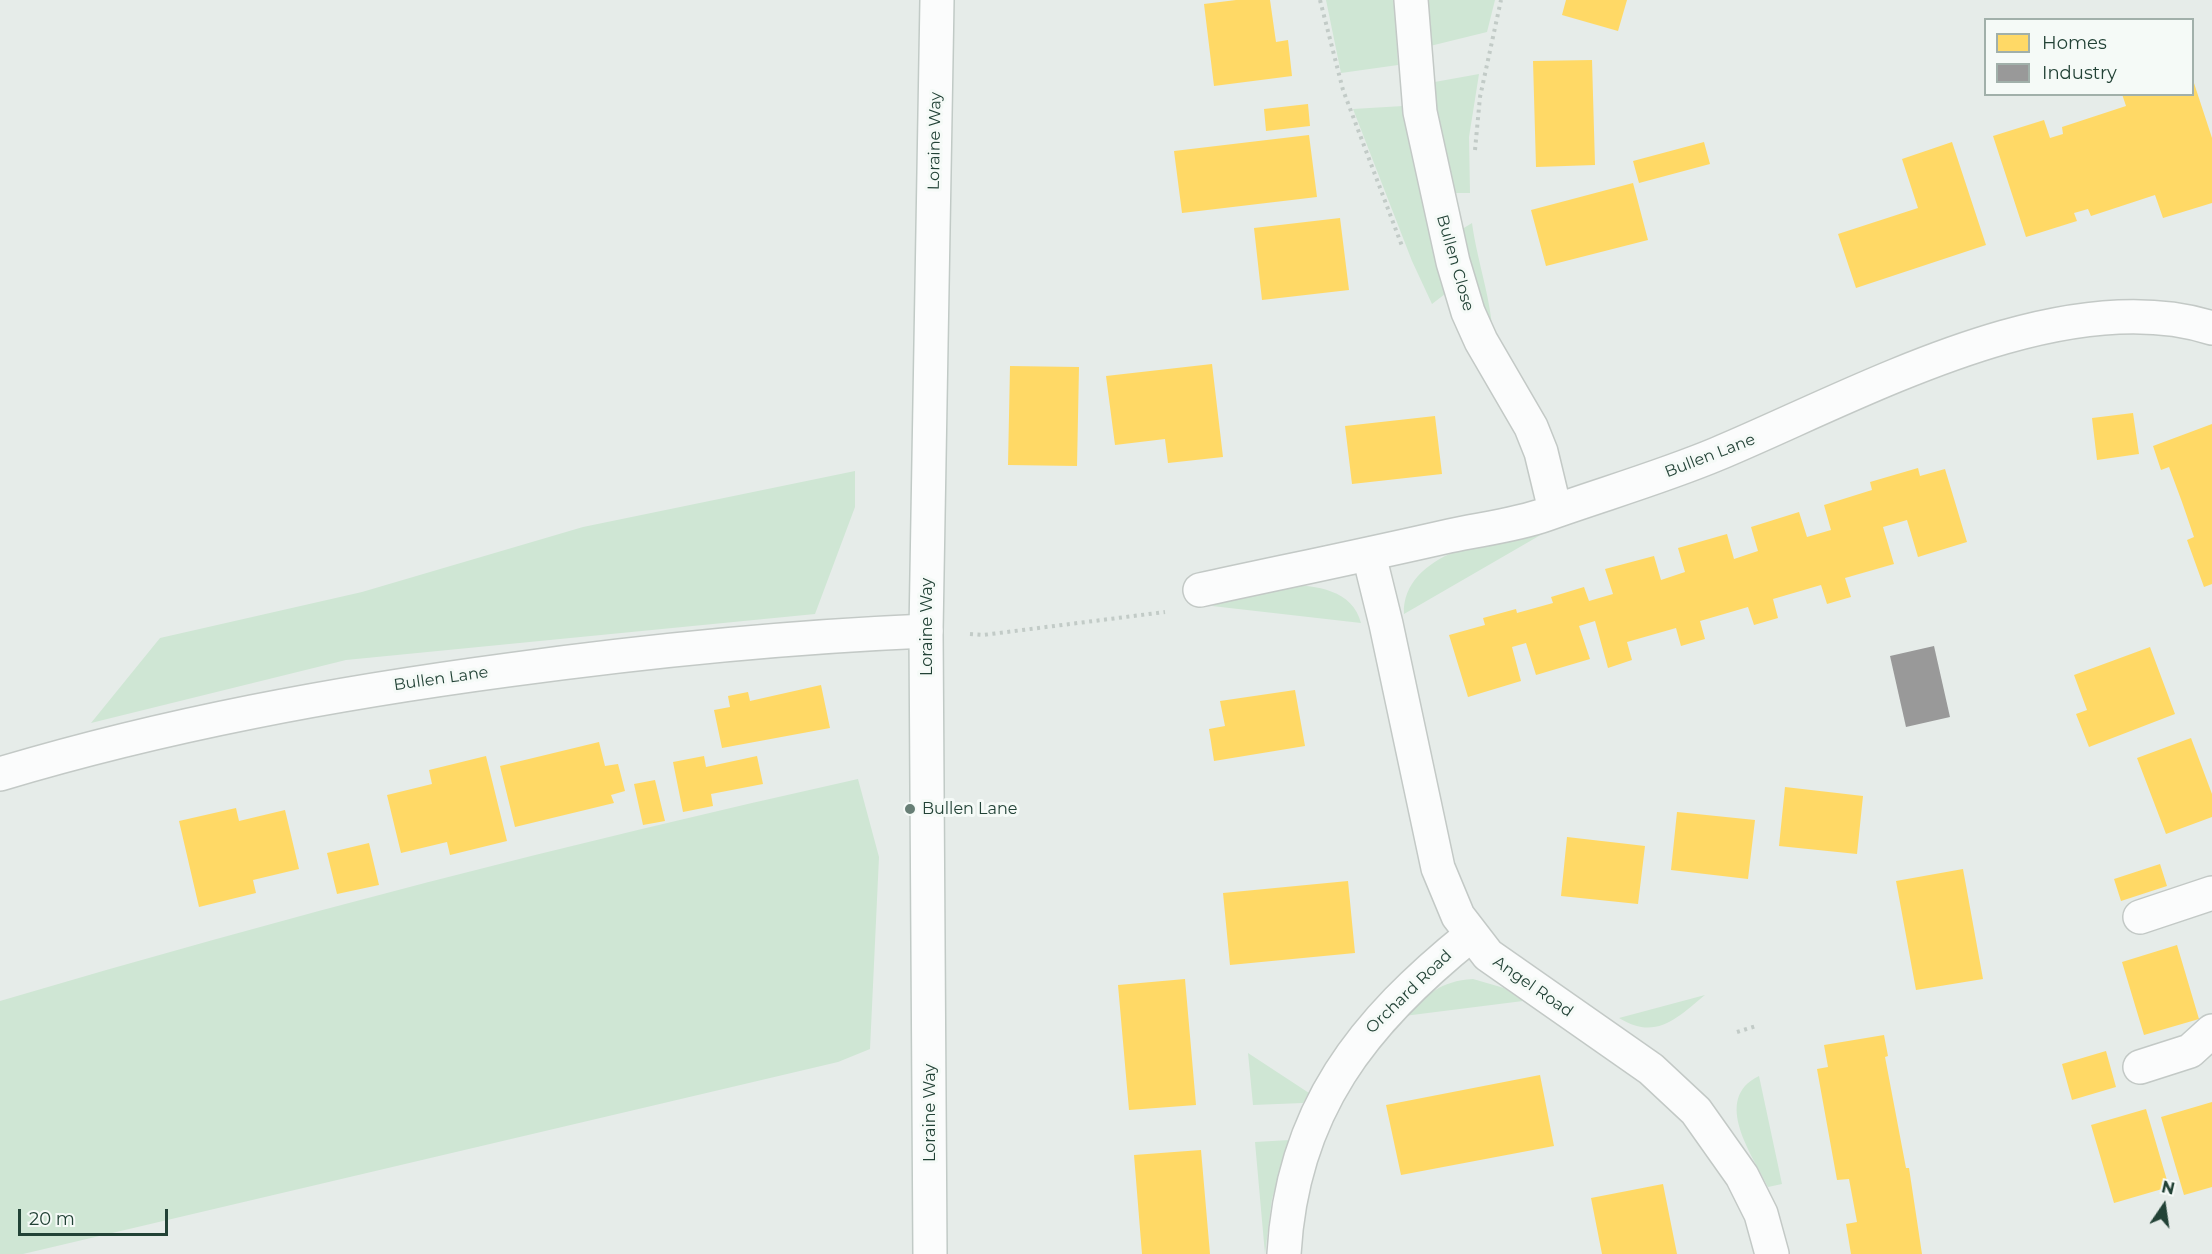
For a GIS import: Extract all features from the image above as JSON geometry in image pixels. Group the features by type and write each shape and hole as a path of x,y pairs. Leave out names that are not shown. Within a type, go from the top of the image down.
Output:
{"street":[{"name":"Loraine Way","path":"930,1254 926,631 937,0"},
{"name":"Bullen Close","path":"1411,0 1411,27 1420,112 1453,262 1468,312 1481,341 1531,427 1543,459 1555,510"},
{"name":"Bullen Lane","path":"1200,590 1369,555 1549,513 1692,464 1905,373 2011,335 2054,325 2133,317 2172,319 2212,328"},
{"name":"Angel Road","path":"1369,555 1438,868 1447,893 1471,935 1496,961 1608,1037 1679,1092 1696,1111 1742,1176 1761,1214 1772,1254"},
{"name":"Bullen Lane","path":"0,774 223,715 408,683 705,645 926,631"},
{"path":"2140,917 2212,893"},
{"name":"Orchard Road","path":"1284,1254 1290,1204 1306,1142 1333,1081 1362,1037 1386,1010 1438,961 1471,935"},
{"path":"2140,1067 2190,1051 2212,1031"}],"path":[{"path":"1475,160 1480,97 1489,44 1501,0"},
{"path":"926,631 984,635 1170,612 1193,612 1200,590"},
{"path":"1737,1032 1756,1026"}],"green space":[{"path":"1326,0 1394,0 1398,65 1341,73"},
{"path":"1424,0 1495,0 1487,32 1426,47"},
{"path":"1479,74 1469,137 1470,193 1451,193 1429,83"},
{"path":"1403,106 1414,165 1445,294 1432,304 1412,261 1353,109"},
{"path":"1472,223 1490,310 1493,339 1459,231"},
{"path":"855,471 855,507 815,614 346,660 91,723 160,638 362,592 583,527"},
{"path":"1542,526 1544,533 1404,614 1408,593 1418,576 1435,562 1455,551 1478,543"},
{"path":"1286,585 1321,588 1342,596 1357,612 1361,623 1212,606 1248,592"},
{"path":"858,779 879,857 870,1049 838,1062 23,1254 0,1254 0,1001 427,882"},
{"path":"1473,979 1504,988 1523,1001 1404,1016 1435,990 1462,980"},
{"path":"1705,995 1685,1012 1655,1027 1632,1025 1619,1018"},
{"path":"1248,1053 1309,1093 1303,1103 1253,1105"},
{"path":"1759,1076 1782,1184 1768,1187 1746,1144 1737,1113 1738,1099 1745,1086"},
{"path":"1290,1140 1272,1199 1265,1254 1255,1142"}],"building: Homes":[{"path":"1236,0 1270,0 1276,42 1288,40 1292,76 1214,86 1204,4"},
{"path":"1566,0 1627,0 1618,31 1562,15"},
{"path":"1592,60 1595,165 1536,167 1533,61"},
{"path":"2194,83 2212,138 2212,203 2163,218 2155,195 2091,216 2088,209 2074,213 2077,221 2026,237 1993,136 2044,120 2050,138 2063,134 2062,127 2126,106 2123,96 2194,96"},
{"path":"1308,104 1310,126 1266,131 1264,109"},
{"path":"1309,135 1317,197 1182,213 1174,151"},
{"path":"1704,142 1710,164 1639,183 1633,161"},
{"path":"1952,142 1986,245 1856,288 1838,234 1918,208 1902,159"},
{"path":"1633,183 1648,240 1546,266 1531,210"},
{"path":"1340,218 1349,290 1262,300 1254,228"},
{"path":"1212,364 1223,457 1168,463 1165,439 1115,445 1106,376"},
{"path":"1010,366 1079,367 1077,466 1008,465"},
{"path":"2133,413 2139,454 2097,460 2092,418"},
{"path":"1435,416 1442,474 1352,484 1345,426"},
{"path":"2212,424 2212,584 2204,587 2187,540 2194,537 2182,502 2169,467 2161,470 2153,446"},
{"path":"1918,468 1920,476 1945,469 1967,542 1918,557 1907,520 1883,527 1894,564 1845,578 1851,597 1827,604 1821,585 1773,599 1778,618 1754,625 1748,607 1700,621 1705,639 1681,646 1676,628 1627,642 1632,660 1608,668 1595,621 1579,626 1590,659 1536,675 1526,643 1512,647 1521,681 1468,697 1449,635 1485,625 1483,618 1516,609 1517,613 1553,603 1551,597 1584,587 1589,601 1613,594 1605,569 1654,556 1661,580 1685,572 1678,548 1727,534 1734,559 1758,551 1751,527 1799,512 1807,537 1831,530 1824,505 1872,490 1870,482"},
{"path":"2150,647 2175,714 2089,747 2076,714 2087,710 2074,675"},
{"path":"821,685 830,728 722,748 714,710 730,707 728,696 748,692 750,701"},
{"path":"1295,690 1305,746 1214,761 1209,729 1225,726 1220,701"},
{"path":"2191,738 2212,794 2212,817 2166,834 2137,758"},
{"path":"599,742 605,766 618,764 625,791 611,795 614,803 515,827 500,766"},
{"path":"486,756 507,841 450,855 447,842 401,853 387,795 432,784 429,770"},
{"path":"704,756 706,767 757,756 763,784 711,794 713,806 683,812 673,762"},
{"path":"655,780 665,821 643,825 634,784"},
{"path":"1785,787 1863,796 1857,854 1779,846"},
{"path":"236,808 239,821 285,810 299,869 253,880 256,893 199,907 179,821"},
{"path":"1677,812 1755,820 1748,879 1671,870"},
{"path":"1567,837 1645,846 1638,904 1561,896"},
{"path":"369,843 379,885 337,894 327,853"},
{"path":"2160,864 2167,886 2121,901 2114,879"},
{"path":"1963,869 1983,979 1916,990 1896,881"},
{"path":"1348,881 1355,953 1230,965 1223,893"},
{"path":"2177,945 2199,1019 2144,1035 2122,962"},
{"path":"1185,979 1196,1105 1129,1110 1118,985"},
{"path":"1884,1035 1888,1056 1885,1057 1906,1168 1909,1168 1922,1254 1851,1254 1846,1224 1857,1222 1849,1179 1837,1180 1817,1069 1828,1067 1824,1045"},
{"path":"2106,1051 2116,1087 2072,1100 2062,1064"},
{"path":"1540,1075 1554,1146 1401,1175 1386,1105"},
{"path":"2212,1102 2212,1187 2184,1195 2161,1117"},
{"path":"2146,1109 2169,1187 2114,1203 2091,1125"},
{"path":"1201,1150 1210,1254 1142,1254 1134,1155"},
{"path":"1663,1184 1677,1254 1602,1254 1591,1198"}],"building: Industry":[{"path":"1934,646 1950,717 1906,727 1890,656"}],"place":[{"name":"Bullen Lane","path":"910,809"}]}
